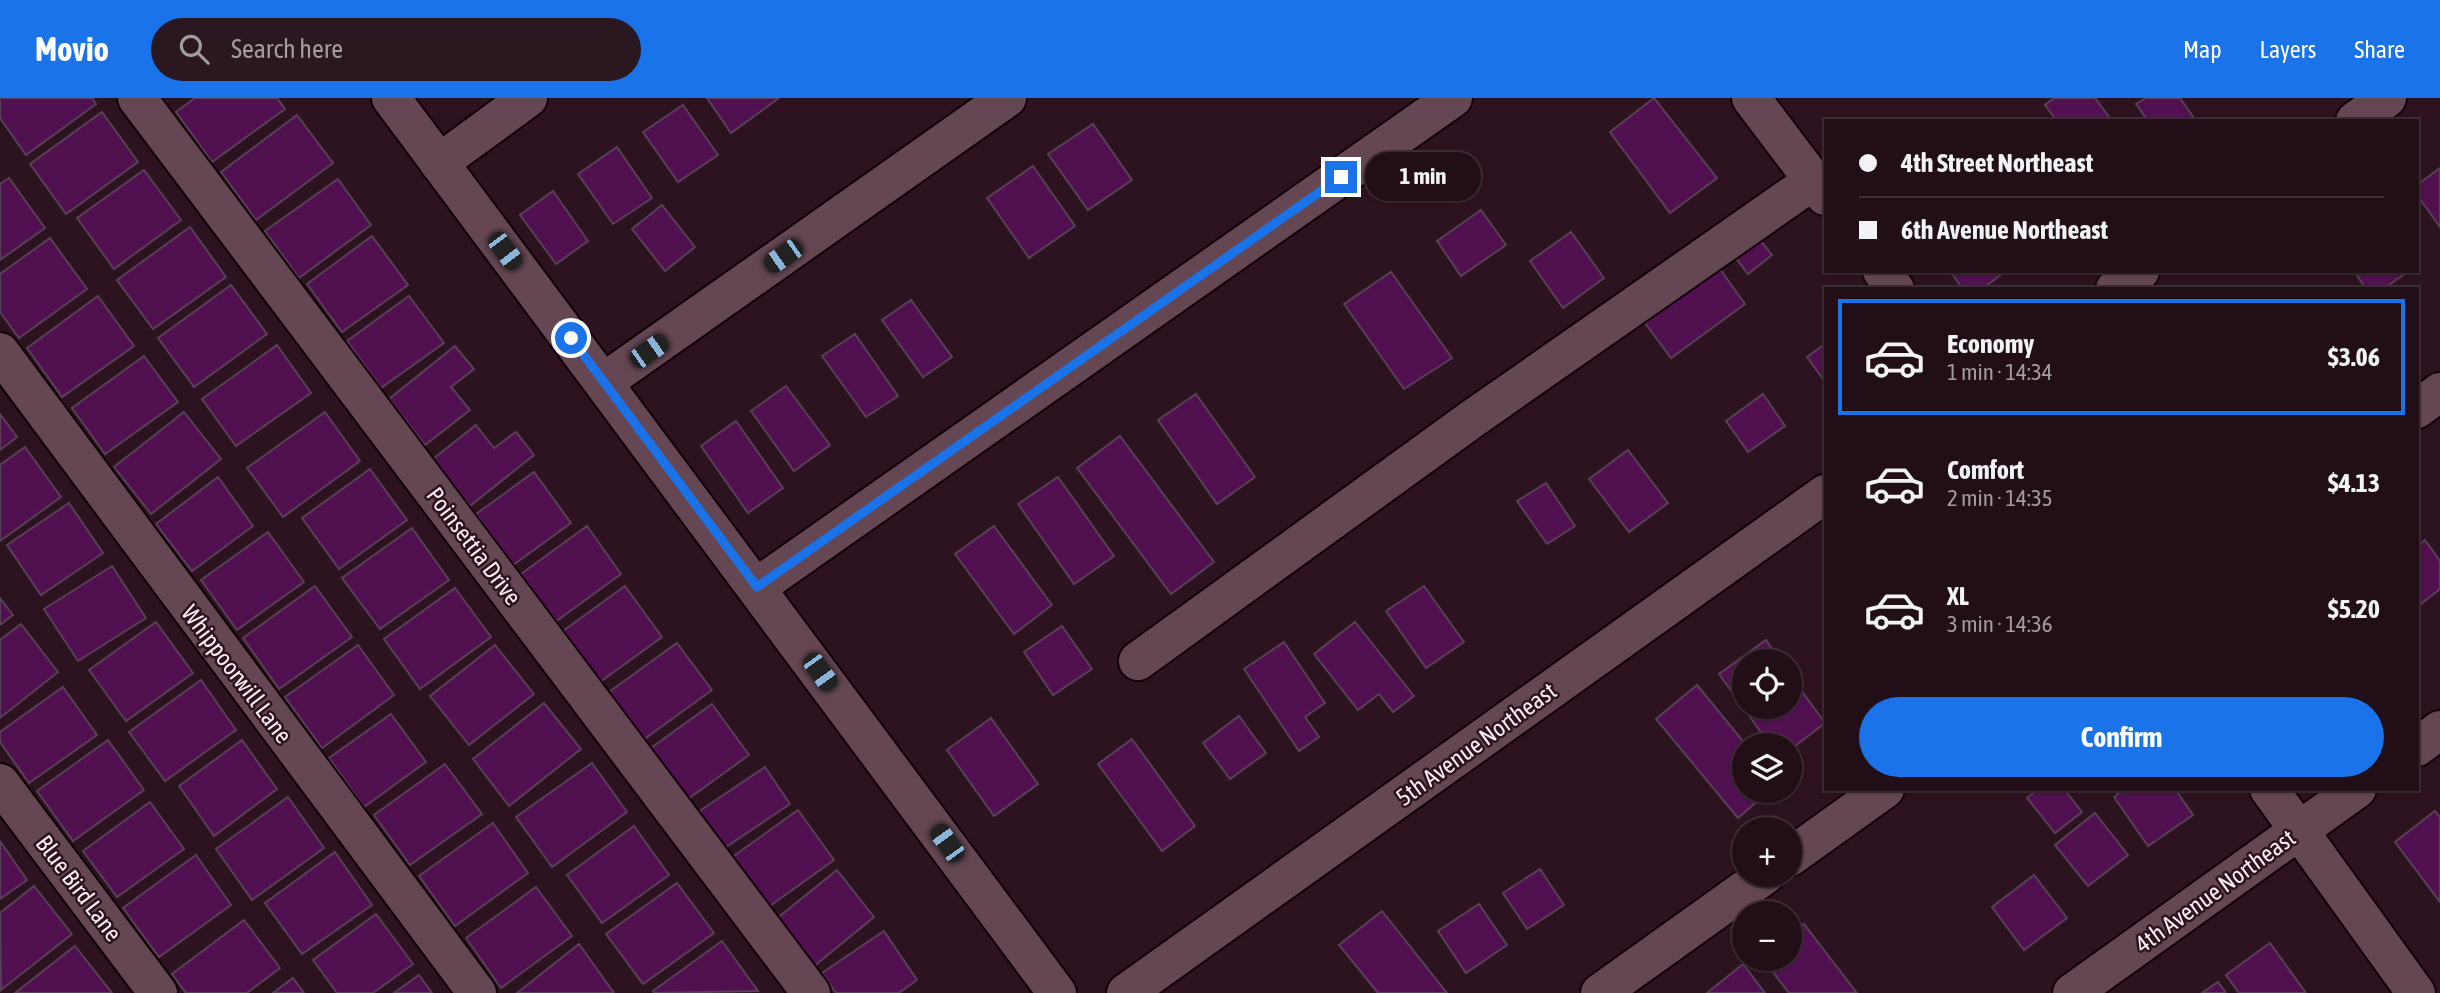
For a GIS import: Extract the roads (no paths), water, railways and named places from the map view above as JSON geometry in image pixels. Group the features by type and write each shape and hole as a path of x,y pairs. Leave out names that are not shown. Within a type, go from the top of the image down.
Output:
{"street":[{"name":"Poinsettia Drive","path":"137,98 811,993"},
{"path":"391,98 1057,993"},
{"path":"439,163 528,98"},
{"path":"604,382 1007,98"},
{"path":"757,587 1454,98"},
{"path":"1138,661 1472,419 1819,188 1751,98"},
{"path":"2358,119 2387,98"},
{"path":"2118,287 2137,273"},
{"name":"Whippoorwill Lane","path":"0,352 477,993"},
{"path":"2419,408 2440,392"},
{"name":"5th Avenue Northeast","path":"1126,993 1824,495"},
{"path":"2419,746 2440,730"},
{"name":"Blue Bird Lane","path":"0,783 158,993"},
{"path":"1802,848 1882,791"},
{"path":"2271,791 2416,993"},
{"name":"4th Avenue Northeast","path":"2072,993 2354,791"},
{"path":"1600,993 1748,887"}]}
